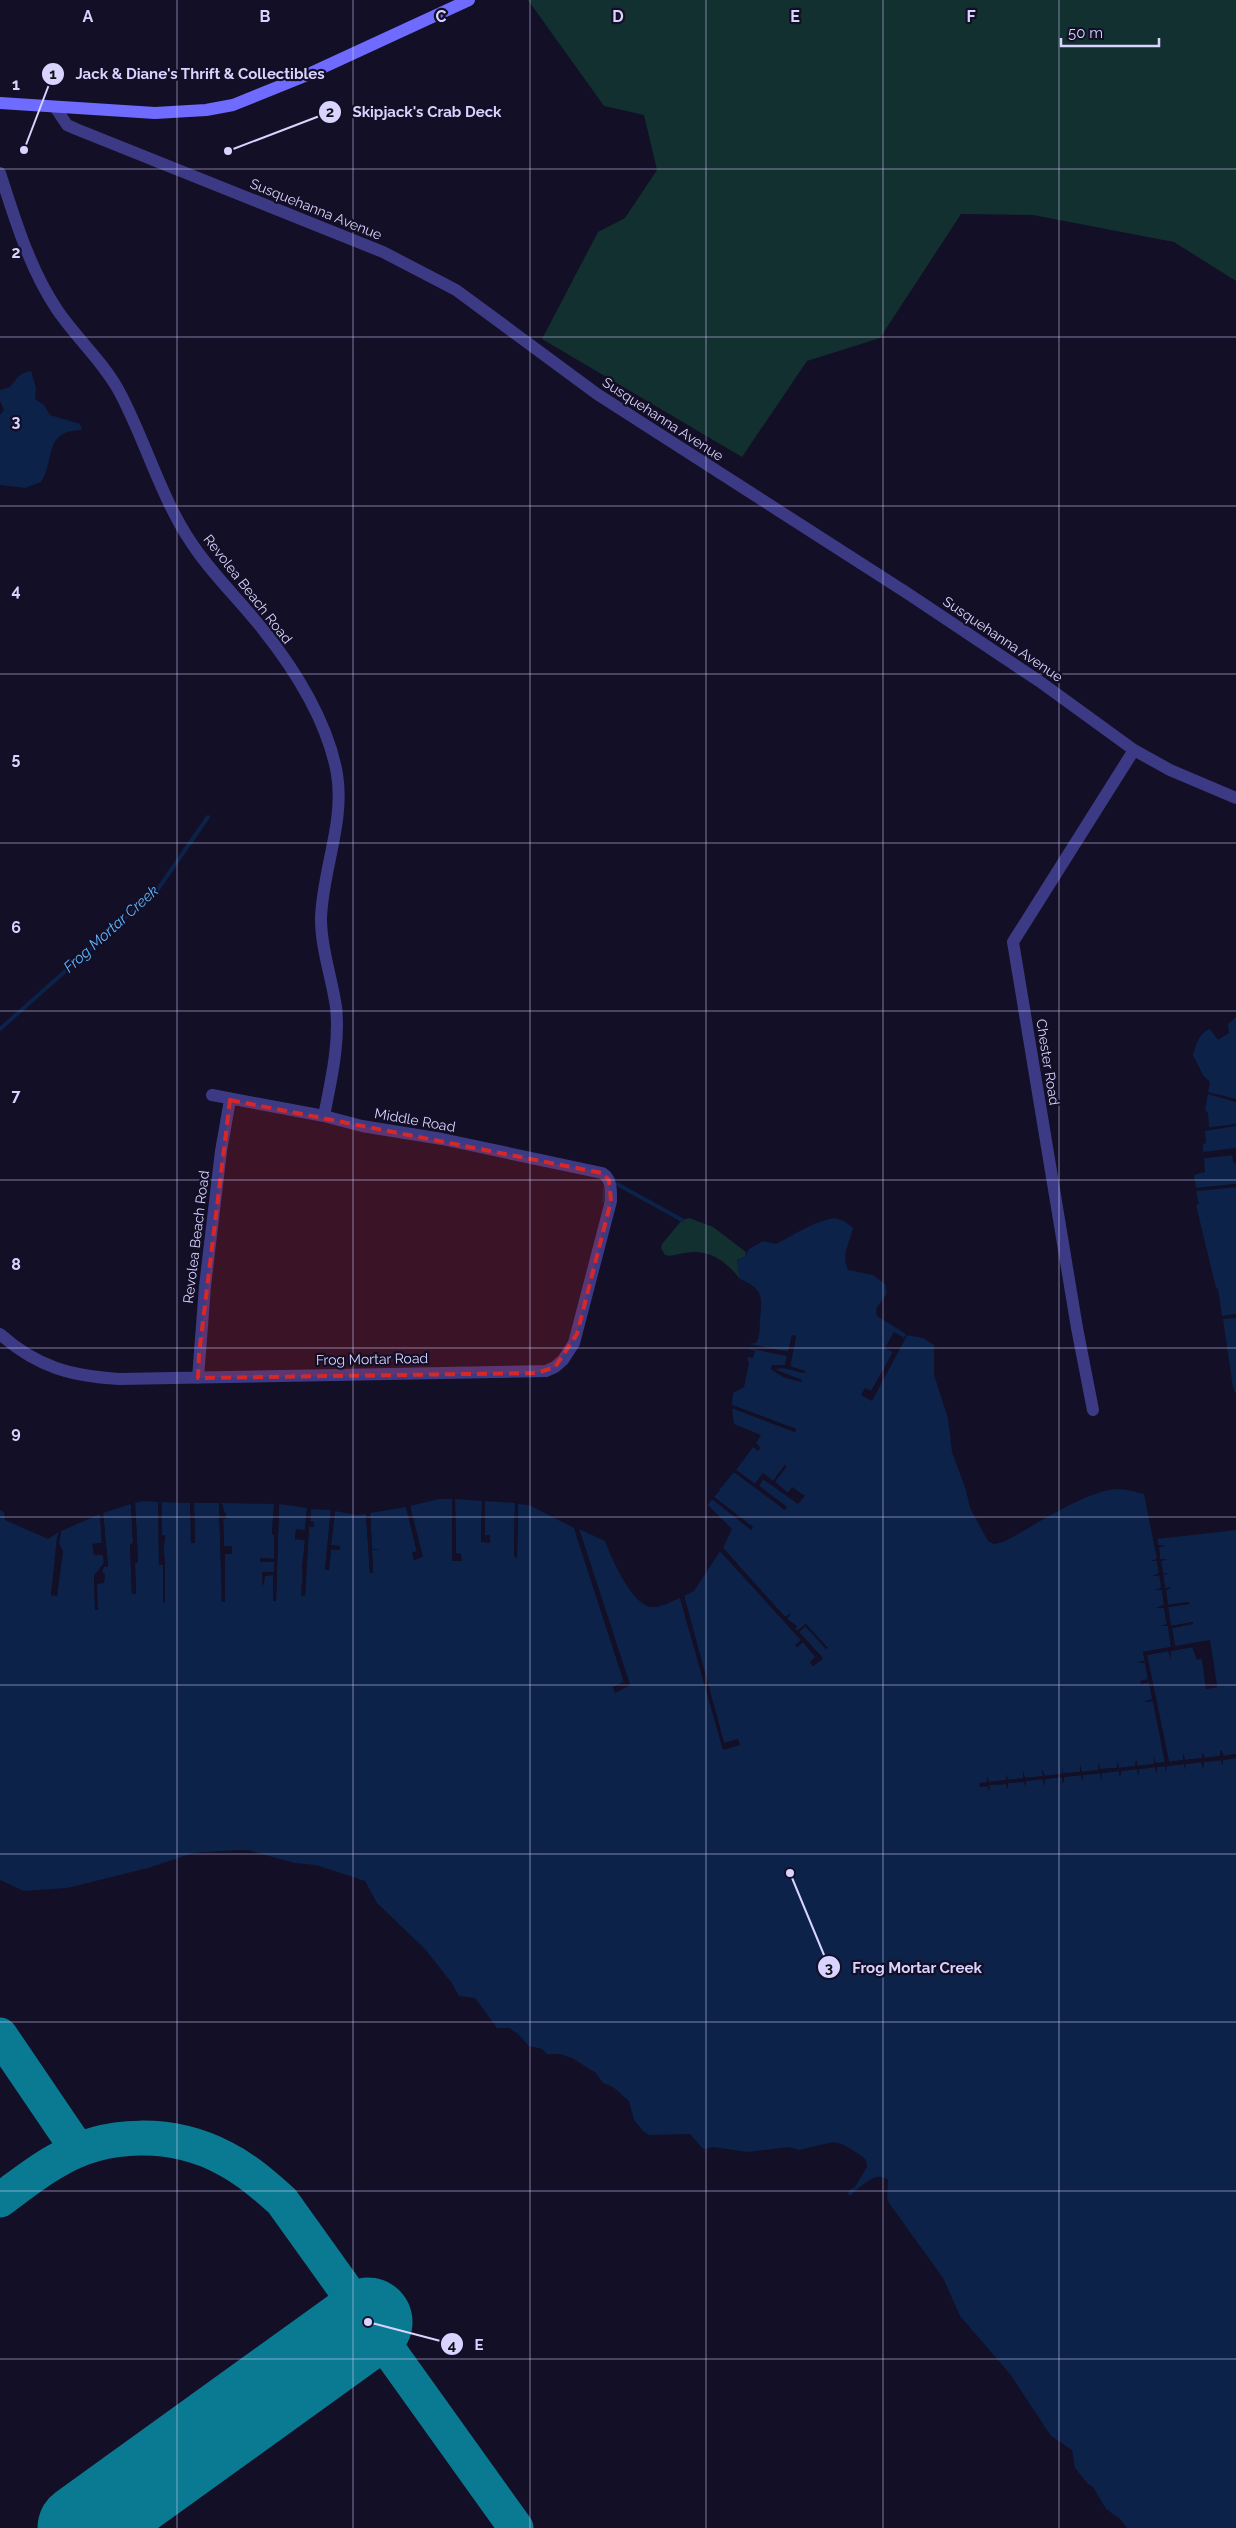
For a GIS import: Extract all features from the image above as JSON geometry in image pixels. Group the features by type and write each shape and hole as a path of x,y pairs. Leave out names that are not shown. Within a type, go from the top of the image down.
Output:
{"street":[{"path":"0,103 155,113 206,110 233,105 300,78 469,0"},
{"name":"Susquehanna Avenue","path":"55,107 68,125 76,129 383,252 456,290 597,394 907,593 1039,682 1134,750 1170,770 1236,798"},
{"name":"Revolea Beach Road","path":"0,173 32,265 45,289 56,308 117,387 131,415 163,495 194,546 266,632 304,690 331,754 338,788 338,810 323,893 321,921 323,945 336,1010 337,1029 331,1080 324,1116"},
{"name":"Chester Road","path":"1093,1410 1077,1328 1013,942 1134,750"},
{"name":"Middle Road","path":"212,1096 324,1116 371,1128 442,1139 602,1173 609,1180"},
{"name":"Revolea Beach Road","path":"198,1378 204,1296 221,1151 230,1100"},
{"name":"Frog Mortar Road","path":"0,1334 44,1365 73,1374 119,1379 456,1372 537,1373 555,1368 568,1353 577,1334 610,1201 609,1180"}],"highlighted area":[{"path":"230,1100 602,1173 609,1180 611,1201 577,1334 555,1367 537,1373 198,1378 199,1354"}],"green space":[{"path":"528,0 1236,0 1236,281 1174,242 1033,215 961,214 880,338 807,361 742,457 542,339 598,232 625,218 657,170 644,115 604,106"},
{"path":"689,1218 713,1227 746,1252 745,1257 737,1260 740,1279 723,1262 709,1254 693,1252 673,1256 665,1255 661,1248 662,1244 682,1220"}],"water":[{"path":"31,371 36,388 35,399 44,405 50,415 80,424 82,430 61,435 55,441 41,482 25,488 0,485 0,415 4,410 0,401 0,390 10,387 21,375"},
{"path":"1236,1017 1236,1099 1208,1092 1210,1082 1203,1075 1193,1055 1203,1033 1210,1029 1218,1040 1229,1033 1228,1024"},
{"path":"1208,1094 1236,1102 1236,1124 1204,1128 1209,1127 1208,1113 1205,1110"},
{"path":"1236,1126 1236,1148 1203,1152 1203,1144 1206,1143 1205,1131"},
{"path":"1233,1155 1234,1163 1236,1163 1236,1184 1196,1188 1194,1175 1205,1172 1204,1158"},
{"path":"1236,1187 1236,1314 1222,1316 1218,1289 1216,1288 1196,1205 1199,1204 1196,1191"},
{"path":"834,1218 844,1221 853,1228 845,1259 848,1270 873,1275 885,1284 887,1293 876,1309 877,1316 906,1334 904,1338 894,1333 885,1348 893,1352 871,1392 865,1389 862,1395 872,1400 907,1335 923,1338 934,1345 934,1375 948,1418 952,1452 966,1490 970,1508 988,1541 994,1544 1003,1542 1074,1503 1103,1491 1120,1489 1144,1494 1157,1559 1152,1561 1157,1561 1159,1573 1153,1576 1159,1575 1162,1588 1156,1590 1162,1590 1164,1605 1157,1608 1164,1608 1167,1624 1163,1626 1168,1626 1171,1647 1143,1652 1145,1661 1138,1662 1145,1662 1148,1680 1141,1683 1149,1682 1153,1699 1145,1702 1153,1701 1165,1762 1155,1764 1154,1757 1154,1764 1137,1766 1136,1759 1136,1766 1118,1768 1117,1761 1117,1768 1100,1769 1098,1763 1098,1770 1082,1772 1080,1765 1080,1772 1063,1774 1062,1768 1062,1774 1044,1776 1042,1770 1043,1776 1025,1778 1023,1771 1024,1778 1007,1780 1006,1774 1006,1780 989,1782 987,1776 989,1792 989,1785 1006,1784 1007,1787 1008,1783 1025,1781 1025,1787 1026,1781 1043,1779 1044,1786 1045,1779 1062,1777 1063,1784 1064,1777 1081,1775 1083,1781 1083,1775 1100,1773 1101,1779 1101,1773 1119,1771 1120,1777 1121,1771 1137,1769 1138,1775 1139,1769 1155,1767 1156,1771 1157,1767 1165,1766 1166,1772 1166,1766 1184,1764 1185,1767 1186,1764 1201,1762 1203,1768 1204,1762 1221,1760 1222,1765 1222,1760 1236,1758 1236,2528 1127,2528 1120,2519 1106,2509 1093,2487 1088,2484 1075,2468 1072,2450 1051,2436 1010,2374 960,2316 943,2278 889,2203 887,2198 888,2180 876,2177 853,2190 867,2167 866,2160 859,2154 842,2144 833,2142 799,2150 789,2147 748,2152 713,2147 703,2149 690,2134 649,2135 634,2120 629,2101 613,2087 603,2083 596,2073 572,2058 560,2054 547,2054 542,2049 529,2046 518,2034 509,2028 497,2028 475,1998 459,1996 451,1982 425,1949 377,1903 365,1881 316,1865 294,1863 248,1850 193,1853 148,1868 67,1888 24,1891 0,1880 0,1510 4,1512 5,1520 48,1539 59,1532 51,1595 57,1596 62,1551 59,1543 61,1531 100,1514 102,1543 93,1544 94,1555 103,1554 104,1563 94,1576 95,1610 97,1610 97,1583 104,1583 102,1571 104,1567 108,1566 103,1513 131,1504 133,1544 130,1544 132,1594 136,1594 135,1563 138,1562 135,1503 143,1501 158,1502 159,1564 163,1565 163,1603 165,1564 163,1542 165,1541 165,1536 162,1535 162,1502 190,1503 192,1543 195,1543 194,1503 219,1503 222,1602 225,1602 225,1554 232,1554 231,1546 224,1546 223,1519 225,1514 222,1503 274,1504 272,1534 274,1534 274,1559 261,1558 260,1561 274,1562 274,1572 262,1572 263,1586 265,1576 273,1574 273,1600 276,1601 279,1504 307,1508 305,1530 296,1530 295,1539 305,1540 302,1567 305,1596 309,1527 314,1527 314,1522 310,1522 311,1509 331,1510 325,1569 329,1570 331,1549 340,1550 340,1546 331,1545 335,1511 356,1515 366,1514 370,1573 373,1572 372,1550 380,1550 372,1549 370,1513 406,1507 417,1552 412,1553 414,1560 422,1557 410,1506 439,1499 452,1499 452,1561 461,1561 461,1554 456,1554 455,1499 482,1501 481,1542 490,1542 490,1535 485,1535 485,1501 515,1503 514,1557 517,1557 518,1504 529,1505 574,1528 624,1682 613,1687 615,1692 630,1685 579,1529 605,1541 624,1581 638,1600 646,1605 657,1607 680,1598 723,1749 739,1745 738,1740 724,1743 684,1596 694,1591 720,1551 801,1640 796,1647 803,1642 816,1657 810,1662 813,1666 823,1658 799,1632 805,1626 826,1649 806,1624 797,1631 795,1629 797,1627 786,1618 790,1614 785,1617 723,1548 732,1529 708,1505 712,1499 751,1529 753,1527 714,1497 720,1490 719,1487 721,1488 734,1472 785,1510 787,1507 759,1486 763,1479 798,1503 804,1496 792,1488 788,1493 775,1482 785,1465 773,1481 763,1474 755,1484 736,1470 753,1447 758,1451 761,1448 756,1443 761,1435 734,1424 732,1408 795,1432 796,1429 732,1405 733,1393 744,1387 749,1363 747,1357 753,1358 755,1351 745,1347 787,1356 785,1365 772,1366 771,1369 778,1374 802,1381 785,1375 774,1368 784,1368 804,1373 805,1371 790,1367 796,1336 792,1335 788,1352 749,1344 756,1343 759,1337 761,1299 754,1287 740,1279 737,1260 745,1257 749,1249 763,1241 776,1244 811,1226"},
{"path":"1236,1318 1236,1394 1233,1388 1223,1319"},
{"path":"1236,1530 1236,1754 1224,1756 1221,1750 1220,1756 1205,1758 1202,1753 1202,1758 1185,1760 1183,1753 1183,1760 1169,1762 1147,1655 1169,1651 1171,1658 1170,1651 1193,1647 1197,1659 1202,1659 1206,1689 1217,1687 1210,1641 1175,1647 1172,1628 1193,1624 1192,1622 1171,1626 1168,1607 1189,1604 1188,1602 1168,1605 1166,1590 1171,1588 1165,1588 1163,1575 1168,1573 1163,1574 1161,1561 1166,1559 1160,1559 1159,1547 1165,1546 1158,1545 1157,1539"}],"pier":[{"path":"1233,1152 1236,1163 1234,1164 1232,1155 1204,1158 1204,1156"},
{"path":"1236,1184 1236,1187 1196,1191 1196,1188"},
{"path":"894,1332 904,1338 907,1335 872,1401 861,1395 865,1388 871,1391 893,1352 885,1348","holes":["895,1336 902,1340 896,1351 889,1347"]},
{"path":"792,1335 796,1336 790,1366 805,1371 805,1373 784,1368 774,1369 802,1380 801,1382 783,1377 771,1369 772,1365 785,1365 787,1356 745,1347 749,1344 788,1352"},
{"path":"732,1405 796,1429 795,1432 732,1408"},
{"path":"785,1465 787,1466 775,1482 788,1493 792,1487 805,1496 798,1504 763,1479 759,1486 787,1507 785,1510 734,1472 736,1470 755,1484 763,1473 773,1481"},
{"path":"714,1497 753,1527 751,1530 712,1499"},
{"path":"452,1499 455,1499 456,1553 461,1554 462,1561 452,1561"},
{"path":"482,1501 485,1501 485,1535 490,1535 490,1543 481,1542"},
{"path":"158,1502 162,1502 162,1535 165,1535 163,1558 165,1564 165,1603 163,1603 163,1565 159,1565"},
{"path":"135,1503 138,1562 135,1563 136,1594 132,1594 130,1544 133,1543 131,1504"},
{"path":"190,1503 194,1503 195,1543 191,1543"},
{"path":"219,1503 222,1503 222,1510 226,1514 226,1519 223,1519 224,1546 232,1546 232,1554 225,1554 225,1602 222,1602"},
{"path":"515,1503 518,1504 517,1558 514,1557"},
{"path":"274,1504 279,1504 276,1601 273,1601 273,1575 265,1576 262,1586 262,1572 274,1572 274,1562 260,1562 260,1558 274,1559 274,1535 272,1534"},
{"path":"410,1506 423,1557 414,1560 412,1553 417,1551 406,1507"},
{"path":"307,1508 311,1509 310,1521 314,1522 314,1527 309,1527 305,1596 301,1596 305,1540 295,1539 296,1529 305,1530"},
{"path":"331,1510 335,1511 331,1545 340,1546 340,1550 331,1549 329,1570 325,1570"},
{"path":"103,1513 108,1567 104,1567 102,1571 105,1575 104,1583 97,1584 98,1610 95,1610 94,1576 104,1563 103,1555 94,1555 92,1544 102,1543 100,1514"},
{"path":"370,1513 372,1549 380,1550 372,1550 373,1573 370,1573 366,1514"},
{"path":"574,1528 579,1529 630,1685 615,1693 613,1687 624,1682"},
{"path":"61,1531 59,1543 63,1552 57,1596 51,1595 57,1537"},
{"path":"1157,1539 1158,1545 1165,1546 1159,1547 1160,1559 1168,1559 1161,1561 1163,1573 1169,1573 1163,1575 1165,1588 1171,1587 1166,1590 1168,1605 1189,1602 1189,1604 1168,1607 1171,1626 1193,1622 1193,1624 1172,1628 1175,1646 1210,1640 1217,1687 1206,1689 1202,1659 1197,1660 1192,1647 1171,1651 1171,1659 1168,1651 1147,1655 1169,1762 1183,1760 1183,1753 1185,1760 1202,1758 1202,1752 1205,1758 1220,1756 1220,1750 1224,1756 1236,1754 1236,1758 1223,1760 1223,1766 1221,1760 1204,1762 1203,1768 1201,1762 1186,1764 1185,1770 1184,1764 1167,1766 1166,1772 1165,1766 1157,1767 1157,1774 1155,1767 1139,1769 1138,1775 1137,1769 1121,1771 1120,1778 1119,1771 1102,1773 1101,1780 1100,1773 1083,1775 1083,1781 1081,1775 1064,1777 1063,1784 1062,1777 1045,1779 1045,1786 1043,1779 1026,1781 1026,1788 1024,1782 1008,1783 1008,1790 1006,1784 989,1785 990,1792 988,1786 980,1787 979,1783 987,1782 987,1776 989,1782 1006,1780 1006,1774 1008,1780 1023,1778 1023,1771 1025,1778 1043,1776 1042,1769 1045,1776 1062,1774 1062,1768 1063,1773 1080,1772 1080,1765 1082,1772 1098,1770 1099,1763 1100,1769 1117,1768 1117,1761 1119,1768 1135,1766 1136,1759 1137,1766 1154,1764 1154,1757 1156,1763 1165,1762 1153,1701 1144,1702 1152,1699 1149,1682 1141,1684 1140,1681 1148,1679 1145,1663 1138,1663 1145,1661 1143,1652 1171,1647 1168,1626 1160,1626 1167,1624 1164,1608 1156,1608 1164,1605 1162,1590 1155,1590 1161,1588 1160,1575 1153,1576 1159,1573 1157,1561 1151,1561 1157,1559 1154,1540","holes":["1208,1643 1215,1685 1208,1686 1204,1658 1199,1657 1195,1646"]},
{"path":"723,1548 785,1617 791,1613 787,1619 797,1626 795,1629 797,1631 806,1624 828,1648 826,1649 806,1626 799,1632 823,1659 813,1666 810,1662 815,1657 803,1642 797,1647 795,1645 801,1640 720,1551"},
{"path":"684,1596 724,1743 738,1739 740,1745 723,1750 680,1598"}],"waterway":[{"name":"Frog Mortar Creek","path":"0,1029 158,889 208,817"},
{"path":"617,1184 682,1220"},
{"path":"604,1201 605,1188"},
{"name":"Frog Mortar Creek","path":"850,2193 853,2190"}],"taxiway":[{"path":"0,2035 78,2150"},
{"path":"0,2200 34,2175 75,2151 96,2144 118,2140 162,2139 183,2143 204,2149 240,2167 282,2201 516,2528"}],"runway":[{"path":"82,2528 368,2322"}],"place":[{"name":"Jack & Diane's Thrift & Collectibles","path":"24,150"},
{"name":"Skipjack's Crab Deck","path":"228,151"},
{"name":"Frog Mortar Creek","path":"790,1873"},
{"name":"E","path":"368,2322"}]}
